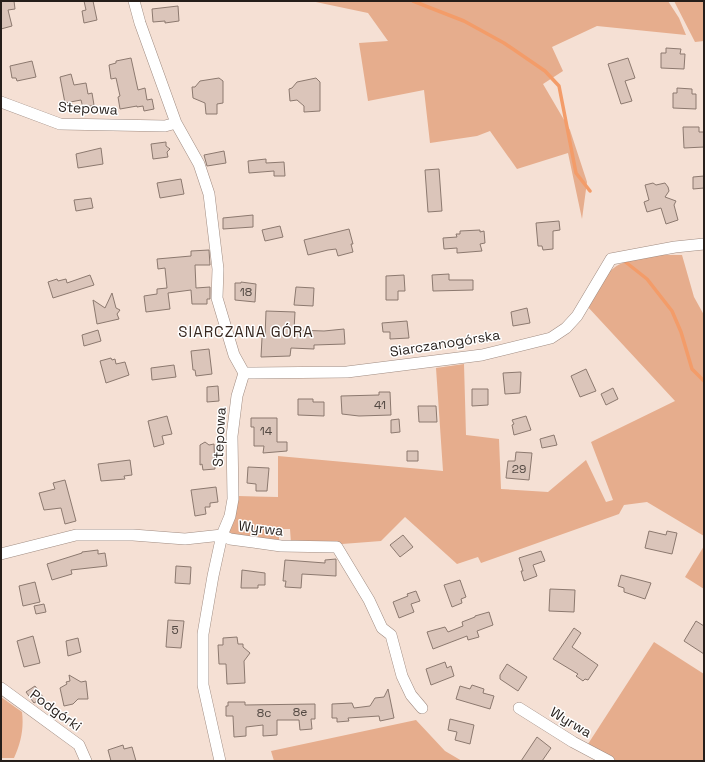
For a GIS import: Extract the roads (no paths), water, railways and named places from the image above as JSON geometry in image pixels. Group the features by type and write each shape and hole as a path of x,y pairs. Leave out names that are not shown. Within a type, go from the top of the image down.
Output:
{"street":[{"path":"134,1 140,23 176,123 199,164 209,194 218,269 218,298 234,355 244,373"},
{"name":"Stepowa","path":"1,102 60,124 165,126 176,123"},
{"name":"Siarczanogórska","path":"244,373 347,372 482,355 551,338 566,328 577,316 611,259 675,247 704,244"},
{"name":"Stepowa","path":"220,761 203,685 202,665 204,634 213,576 222,535 230,516 233,499 233,429 237,396 244,373"},
{"name":"Wyrwa","path":"1,554 76,535 133,535 185,539 222,535 230,539 281,546 337,547 369,600 382,628 391,635 402,676 411,695 422,708"},
{"name":"Podgórki","path":"1,688 79,745 86,761"},
{"name":"Wyrwa","path":"519,708 573,742 609,761"}],"waterway":[{"path":"413,1 464,21 504,43 545,71 559,86 576,173 590,191"},
{"path":"623,260 647,279 672,311 681,332 692,369 704,381"}],"district":[{"name":"SIARCZANA GÓRA","path":"246,331"}]}
